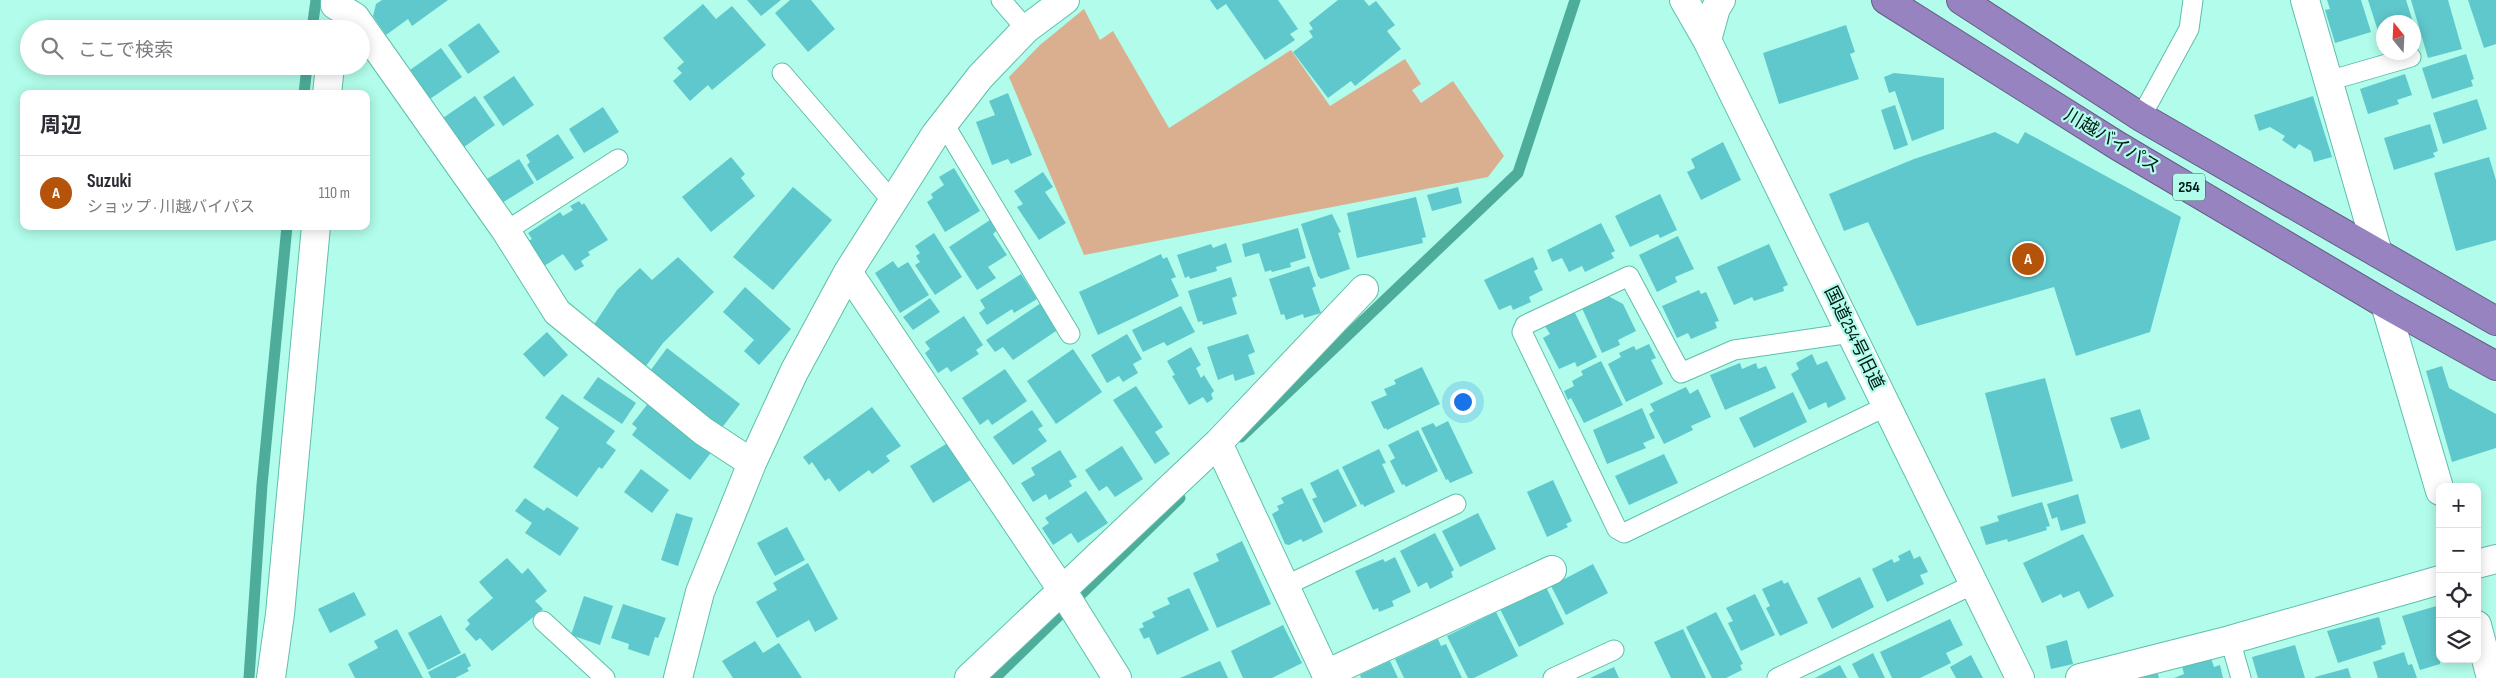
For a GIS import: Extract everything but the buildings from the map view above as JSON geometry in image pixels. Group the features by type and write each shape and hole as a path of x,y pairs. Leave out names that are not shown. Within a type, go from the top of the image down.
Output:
{"highway":[{"name":"川越バイパス","path":"1886,0 2118,146 2385,304 2496,366"},
{"name":"川越バイパス","path":"1961,0 2141,117 2496,321"}],"street":[{"path":"678,678 700,592 752,463 794,372 848,272 944,124 980,77 1026,29 1065,0"},
{"name":"国道254号旧道","path":"1684,0 1707,40 2020,678"},
{"path":"1701,0 1707,40"},
{"path":"1707,40 1716,8 1721,0"},
{"path":"2305,0 2378,253"},
{"path":"334,11 355,17 357,20"},
{"path":"370,38 506,231 557,312 703,432 752,463"},
{"path":"327,90 329,75"},
{"path":"271,678 280,614 316,230"},
{"path":"848,272 1062,590 1117,678"},
{"path":"969,678 1218,443 1364,289"},
{"path":"2385,304 2438,483"},
{"path":"1218,443 1327,676 1552,570"},
{"path":"2481,563 2496,559"},
{"path":"2080,678 2230,640 2436,581"},
{"path":"2481,637 2492,669"}],"lane":[{"path":"1001,0 1026,29"},
{"path":"2141,117 2189,29 2193,0"},
{"path":"2328,81 2401,60"},
{"path":"782,74 893,202"},
{"path":"944,124 1070,334"},
{"path":"506,231 618,159"},
{"path":"1851,333 1734,350 1681,373 1629,276 1525,325 1522,332 1617,529 1624,533 1887,406"},
{"path":"1285,586 1456,504"},
{"path":"1777,678 1974,584"},
{"path":"543,621 605,678"},
{"path":"2230,640 2241,678"},
{"path":"1553,678 1614,650"}],"shaded area":[{"path":"1084,9 1100,40 1113,31 1169,128 1291,50 1330,106 1405,59 1421,84 1412,90 1421,103 1453,81 1504,156 1488,177 1084,255 1009,77 1040,45"}],"waterway":[{"path":"313,20 316,0"},
{"path":"1241,437 1518,173 1575,0"},
{"path":"304,90 306,75"},
{"path":"249,678 262,485 287,230"},
{"path":"995,678 1180,498"}],"place":[{"name":"Suzuki","path":"2028,259"}]}
